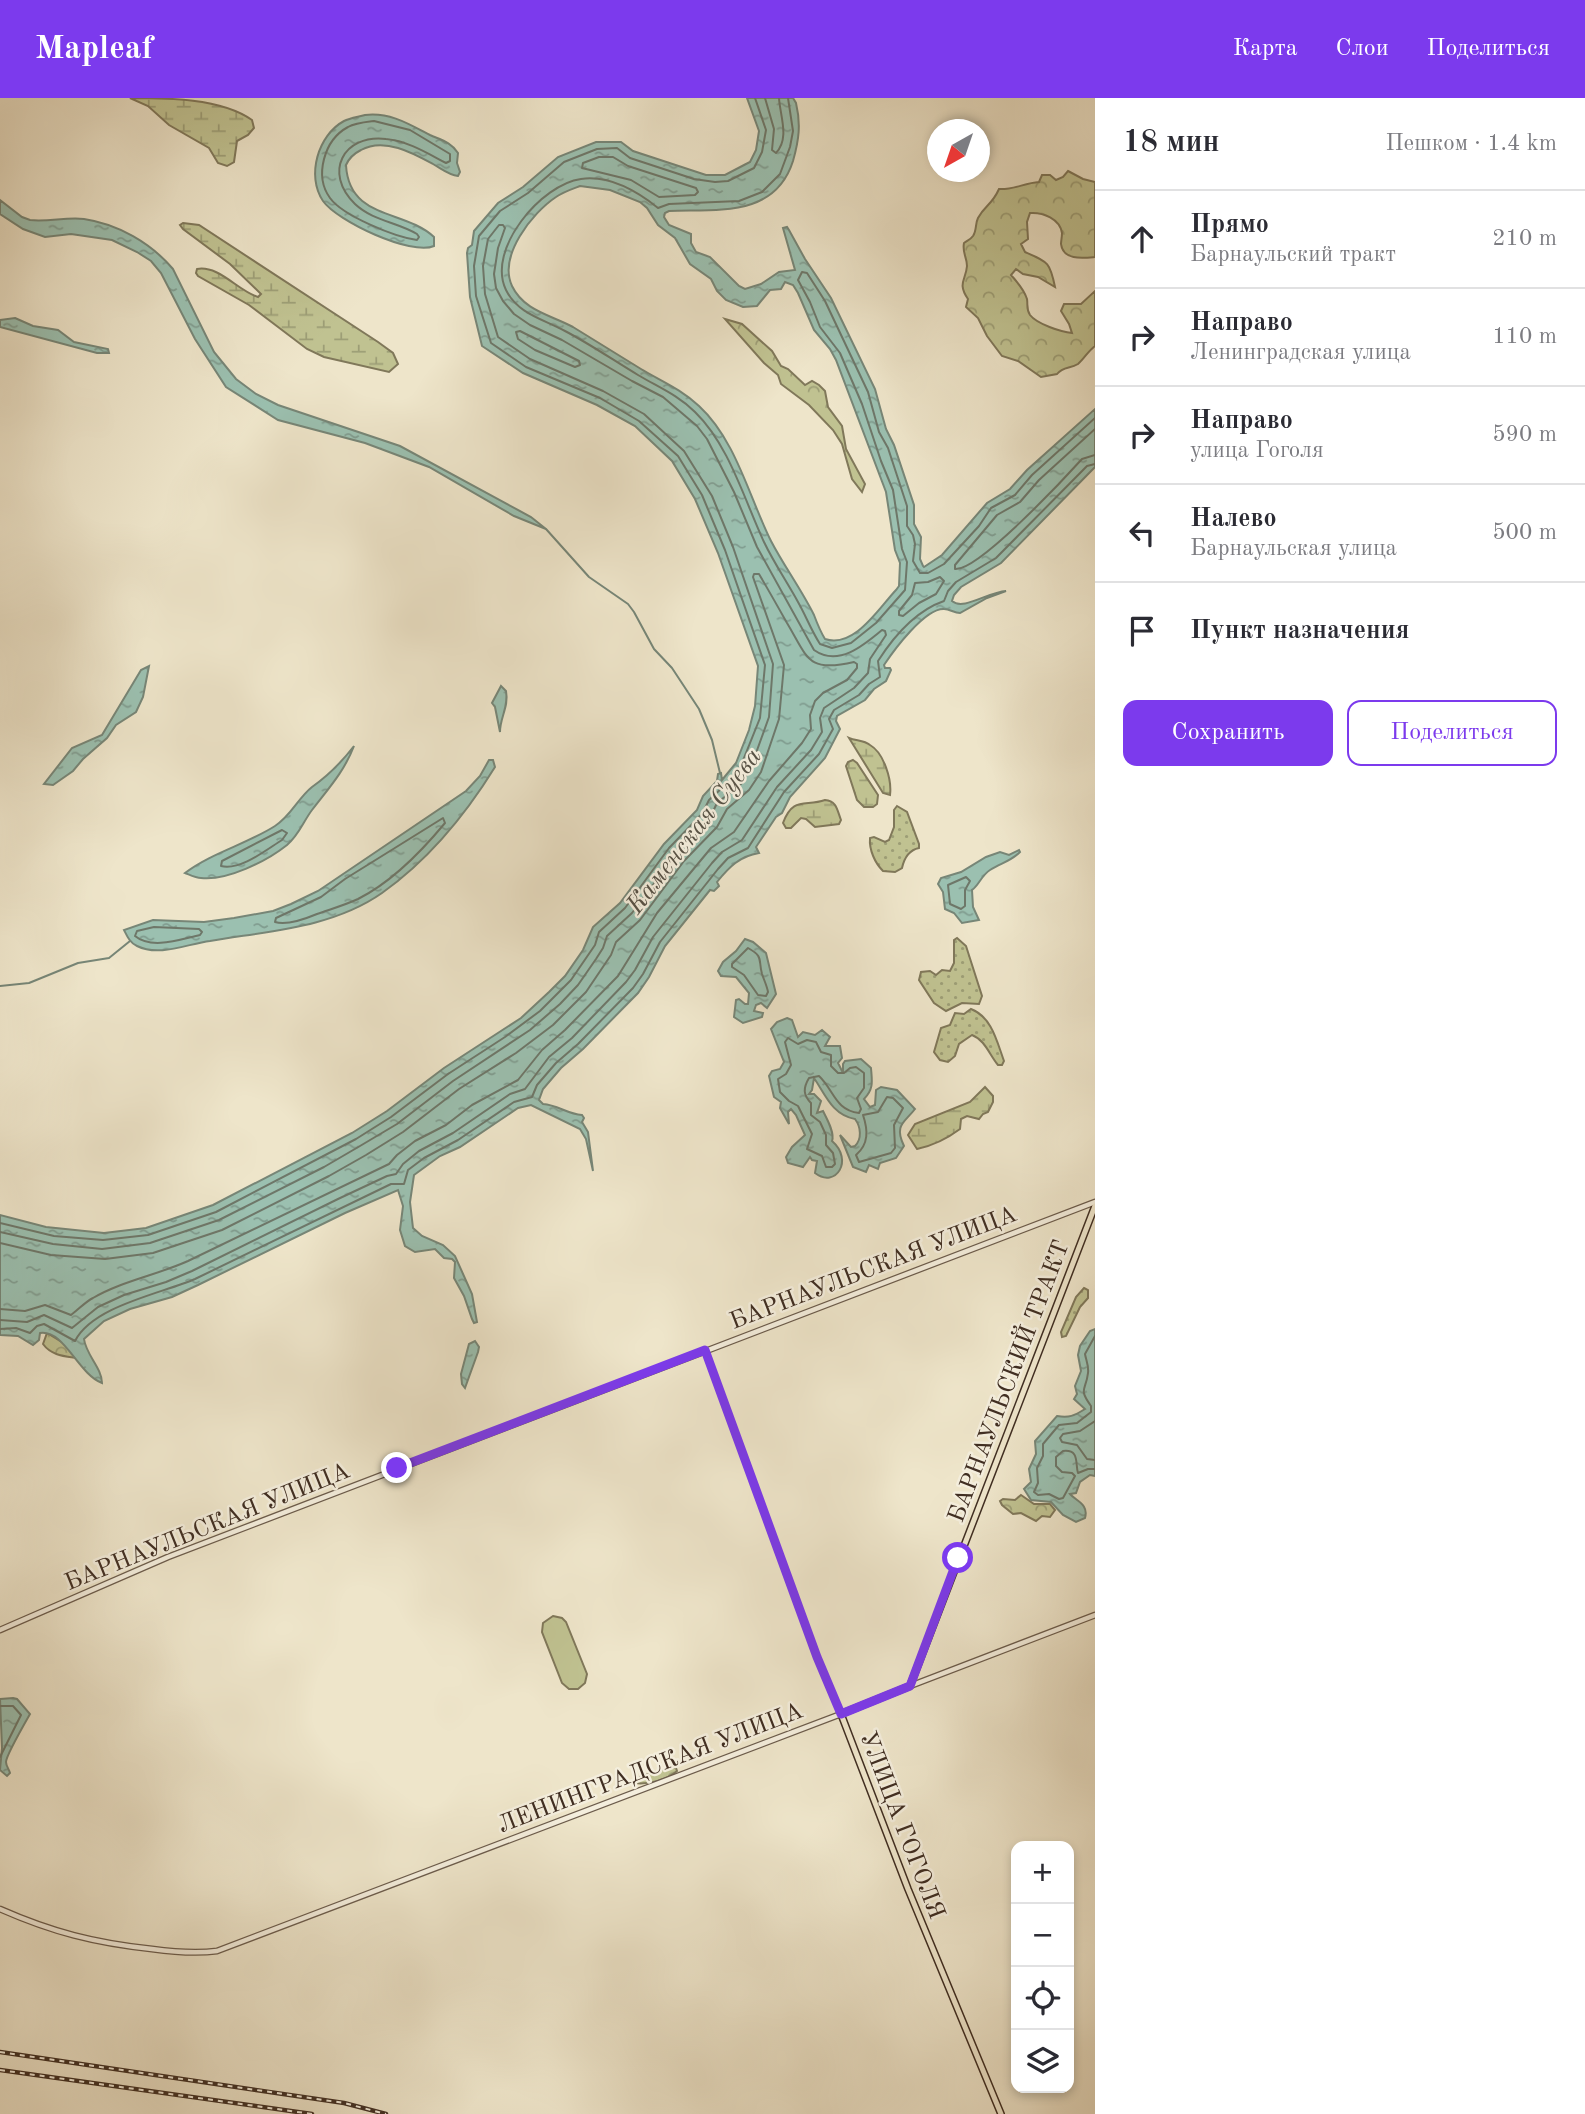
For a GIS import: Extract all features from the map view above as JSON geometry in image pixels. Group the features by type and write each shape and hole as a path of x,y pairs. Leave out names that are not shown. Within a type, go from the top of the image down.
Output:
{"main road":[{"name":"БАРНАУЛЬСКИЙ ТРАКТ","path":"910,1686 1095,1204"},
{"name":"ЛЕНИНГРАДСКАЯ УЛИЦА","path":"841,1714 910,1686"},
{"name":"УЛИЦА ГОГОЛЯ","path":"841,1714 913,1900 1001,2114"}],"street":[{"name":"БАРНАУЛЬСКАЯ УЛИЦА","path":"0,1630 168,1557 705,1350 1095,1204"},
{"name":"УЛИЦА ГОГОЛЯ","path":"705,1350 817,1657 841,1714"},
{"name":"ЛЕНИНГРАДСКАЯ УЛИЦА","path":"910,1686 1095,1615"},
{"name":"ЛЕНИНГРАДСКАЯ УЛИЦА","path":"0,1909 72,1937 121,1946 180,1952 217,1951 841,1714"}],"green space":[{"path":"130,98 209,103 225,107 252,120 254,128 237,141 234,162 227,166 218,163 209,148 169,125 148,106"},
{"path":"1068,171 1095,182 1095,257 1070,256 1061,244 1062,233 1058,224 1045,215 1030,213 1027,222 1028,239 1021,244 1025,252 1047,264 1055,287 1016,269 1011,275 1026,295 1028,309 1033,318 1072,333 1061,311 1064,304 1081,304 1095,291 1095,346 1078,364 1057,374 1041,377 1018,361 1002,356 978,318 966,307 968,299 963,285 967,266 964,243 973,236 978,218 999,189 1039,182 1042,175 1050,175 1056,180"},
{"path":"180,225 199,225 378,342 393,353 398,364 389,372 324,357 307,349 249,305 198,276 197,269 213,271 251,294 258,297 261,294 230,264 183,229"},
{"path":"725,319 742,324 772,351 781,366 805,385 812,381 825,391 828,407 842,426 846,449 865,484 862,492 852,479 842,444 833,430 809,405 781,384 778,375"},
{"path":"849,738 868,743 879,754 888,775 890,795 883,793"},
{"path":"853,760 878,795 877,804 873,807 864,807 857,800 846,766"},
{"path":"825,800 836,807 841,820 839,824 815,827 801,818 791,828 786,828 783,823 795,806"},
{"path":"897,806 907,812 919,848 908,855 902,868 895,872 883,871 873,856 870,838 885,842 889,840"},
{"path":"957,938 966,946 982,996 979,1004 962,1003 946,1011 934,1003 919,980 921,972 930,971 936,975 942,970 950,971 954,963 954,940"},
{"path":"971,1009 984,1018 993,1031 1004,1061 1002,1065 998,1065 984,1044 972,1035 959,1044 955,1056 948,1062 940,1060 934,1052 941,1028 950,1025 955,1013 964,1014"},
{"path":"985,1087 993,1096 988,1112 979,1119 967,1116 961,1119 960,1129 934,1144 917,1149 908,1135 915,1124 970,1102"},
{"path":"1084,1288 1088,1290 1088,1298 1080,1307 1066,1336 1062,1337 1061,1332 1076,1297"},
{"path":"47,1333 65,1344 76,1358 46,1348 43,1344"},
{"path":"1021,1495 1034,1504 1050,1504 1055,1510 1050,1517 1042,1516 1036,1521 1021,1513 1013,1514 1000,1501 1015,1500"},
{"path":"553,1616 566,1622 587,1674 585,1683 578,1689 569,1689 562,1683 542,1632 543,1623"},
{"path":"672,1767 677,1771 662,1779 634,1783 641,1776"}],"water":[{"name":"Каменская Суева","path":"747,98 793,98 798,118 797,146 784,179 773,193 742,207 669,211 664,217 669,225 691,234 691,243 696,252 710,257 745,289 761,284 779,272 795,270 783,228 787,227 831,298 875,389 886,429 914,505 914,524 921,537 920,559 924,567 942,555 987,503 1010,489 1027,470 1095,409 1095,467 1001,563 961,587 952,601 963,604 1006,591 960,613 946,609 936,611 911,631 884,665 891,670 886,681 874,689 865,700 837,716 840,729 825,758 776,817 756,847 759,853 735,863 726,872 717,882 719,886 714,891 710,890 665,946 638,993 543,1089 539,1100 543,1104 582,1115 584,1118 582,1122 588,1132 593,1171 586,1139 580,1129 531,1105 518,1108 414,1175 410,1202 413,1228 422,1236 443,1245 455,1256 472,1294 477,1322 474,1323 454,1278 455,1262 444,1258 435,1249 415,1252 405,1246 400,1230 403,1206 398,1190 172,1297 130,1309 104,1321 84,1339 102,1383 93,1378 64,1345 49,1334 40,1333 39,1340 33,1345 18,1336 0,1335 0,1215 46,1227 104,1233 146,1228 213,1205 352,1133 521,1018 549,992 565,976 583,950 593,927 620,903 664,844 697,810 703,796 717,781 718,774 721,773 722,780 736,763 755,706 758,666 718,553 695,499 672,461 635,426 597,405 523,373 482,346 470,297 467,253 472,245 474,231 498,203 523,187 558,157 596,142 621,142 633,151 706,175 725,175 750,162 756,150 759,131","holes":["580,186 610,190 640,202 647,208 658,225 675,238 690,264 711,279 726,300 743,307 757,306 770,290 781,289 785,282 793,285 814,330 830,349 886,492 895,550 900,563 899,586 856,633 836,641 825,639 809,605 771,541 723,435 699,406 678,390 573,327 531,307 512,286 509,274 513,249 537,213 559,195"]},
{"path":"383,115 399,120 446,142 458,153 458,176 407,151 379,145 361,150 352,156 346,165 349,183 357,196 367,205 422,228 434,237 434,246 409,246 375,235 343,218 323,201 315,180 321,146 335,127 351,118"},
{"path":"0,200 30,220 84,219 109,225 133,236 155,251 173,269 214,352 236,379 256,394 278,405 400,446 531,517 546,529 514,516 429,467 365,443 278,420 226,387 195,339 161,273 151,261 112,240 71,234 45,237 23,229 0,214"},
{"path":"15,318 33,326 58,330 74,342 108,349 109,353 97,353 0,327 0,320"},
{"path":"149,666 143,697 136,712 116,725 107,738 73,771 53,785 44,784 72,748 102,735 141,670"},
{"path":"501,686 507,697 500,732 492,703"},
{"path":"354,746 341,772 287,845 258,863 234,873 199,878 185,873 281,822 307,791"},
{"path":"489,760 493,760 495,767 444,836 399,880 363,905 321,921 277,931 164,950 137,946 124,930 153,920 204,922 273,911 291,904 318,891 466,791 480,776"},
{"path":"1019,850 1013,858 987,872 972,890 973,907 979,920 962,923 954,913 945,909 943,892 938,884 941,878 961,872 986,857 1000,852 1009,855"},
{"path":"745,939 766,953 776,994 767,1008 761,1003 756,1005 754,1011 763,1013 762,1017 743,1023 734,1017 736,1000 748,1004 749,993 736,977 721,976 718,971"},
{"path":"787,1018 792,1020 798,1037 803,1032 815,1035 822,1030 830,1037 825,1046 840,1046 842,1058 838,1063 843,1073 845,1061 861,1059 871,1068 871,1088 864,1099 870,1107 875,1105 876,1090 881,1087 897,1090 915,1109 900,1129 904,1146 896,1158 880,1163 878,1169 869,1165 866,1172 853,1167 840,1135 851,1147 855,1146 860,1136 857,1122 835,1108 814,1078 809,1094 814,1094 821,1101 817,1113 823,1111 827,1118 832,1130 832,1141 842,1156 842,1164 835,1175 823,1177 815,1173 817,1161 810,1157 803,1167 788,1163 786,1157 792,1147 805,1135 791,1109 788,1112 789,1124 780,1108 781,1102 774,1097 769,1076 772,1071 780,1069 784,1062 771,1029 777,1022"},
{"path":"1095,1329 1095,1476 1090,1475 1080,1482 1076,1493 1070,1494 1081,1503 1086,1513 1085,1518 1076,1522 1063,1515 1051,1502 1031,1500 1024,1489 1031,1482 1029,1469 1036,1454 1035,1441 1057,1416 1071,1416 1085,1409 1074,1399 1077,1394 1075,1386 1081,1371 1078,1355 1080,1346 1090,1331"},
{"path":"475,1341 479,1347 478,1352 465,1388 461,1374 469,1344"},
{"path":"13,1698 30,1714 7,1759 10,1773 7,1776 0,1770 0,1699"}],"waterway":[{"name":"Каменская Суева","path":"546,529 589,577 628,604 634,612 654,649 672,668 699,709 712,740 720,773"},
{"path":"0,986 29,983 78,963 109,958 130,941"}],"railway":[{"path":"0,2052 344,2103 386,2114"},
{"path":"0,2070 312,2114"}],"route":[{"path":"397,1468 705,1350 817,1657 841,1714 910,1686 958,1558"}]}
